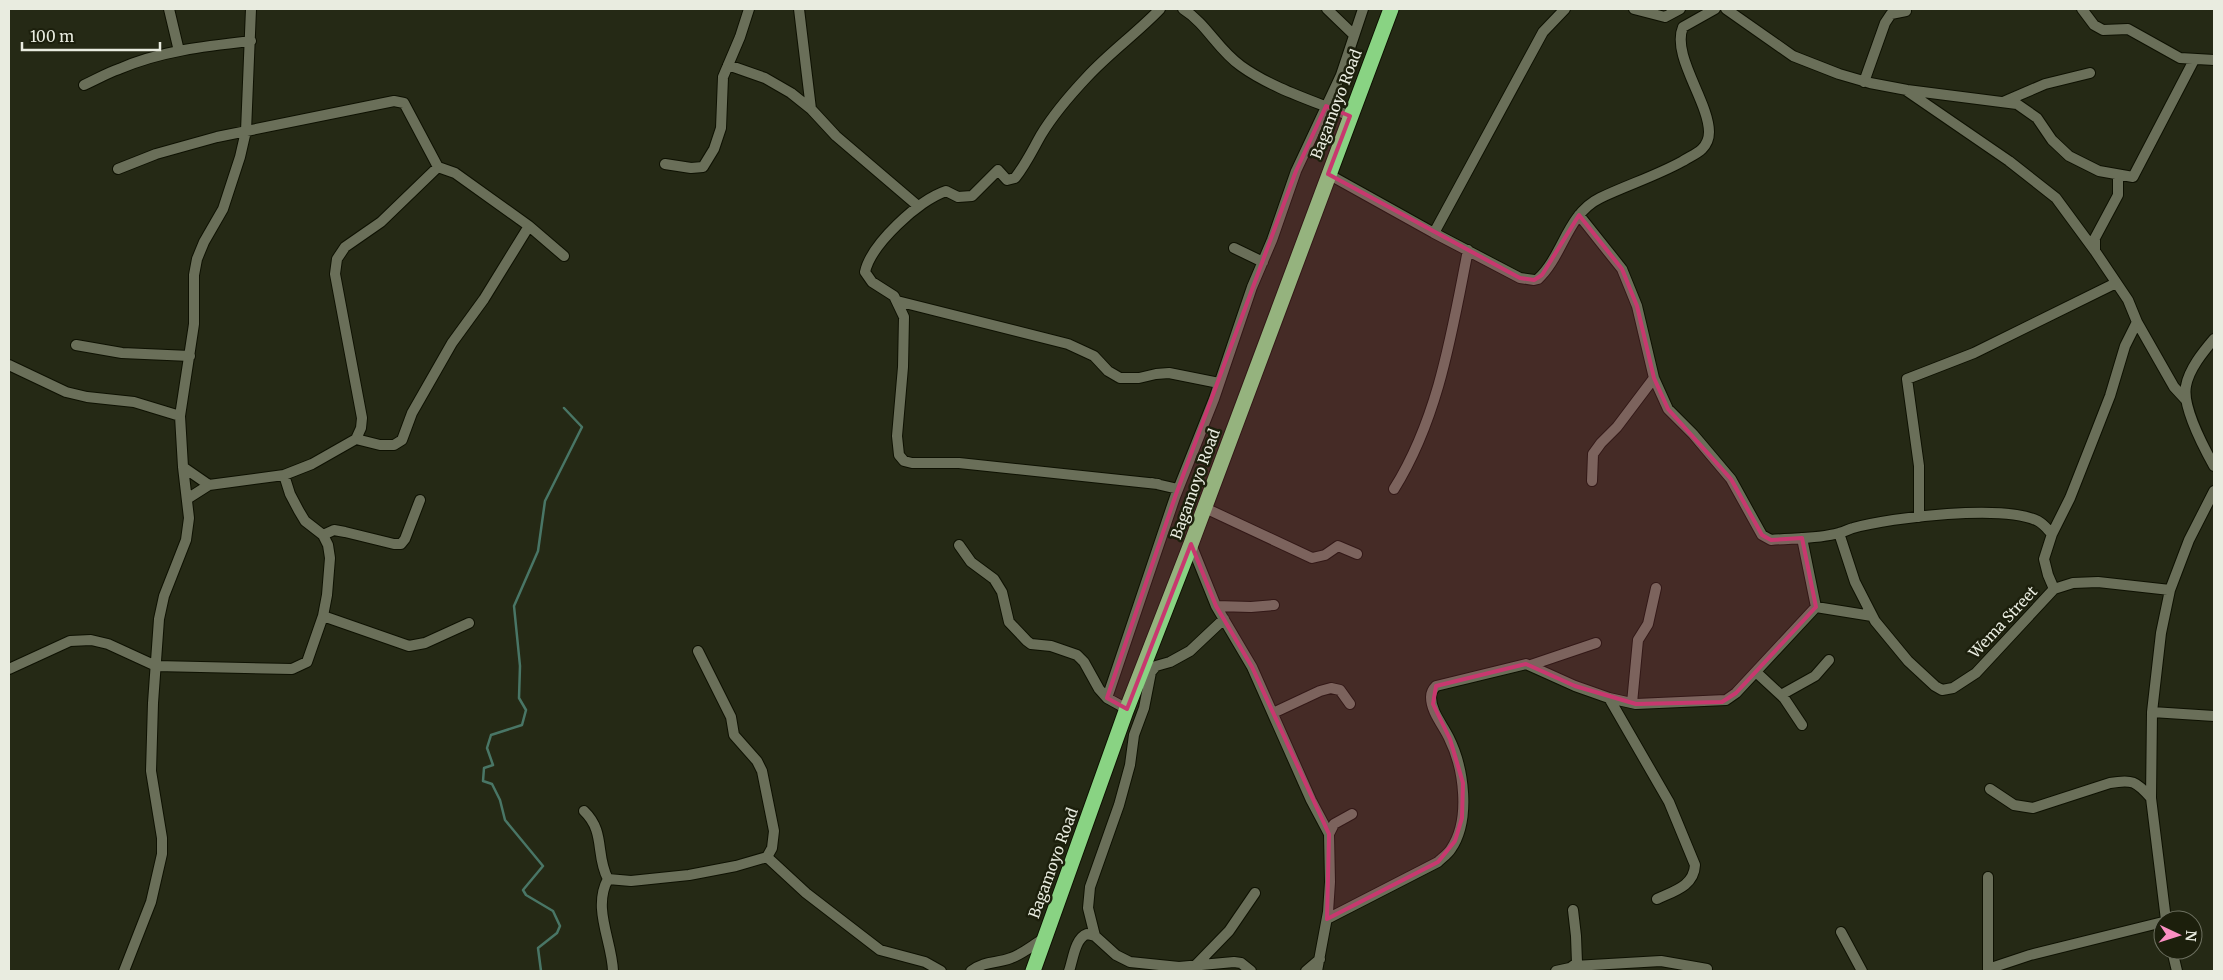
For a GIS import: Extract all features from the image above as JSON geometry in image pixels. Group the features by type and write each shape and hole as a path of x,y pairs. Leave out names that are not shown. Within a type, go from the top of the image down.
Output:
{"highway":[{"name":"Bagamoyo Road","path":"1033,971 1127,708 1205,508 1391,9"}],"street":[{"path":"168,9 179,51"},
{"path":"124,971 141,933 151,902 162,854 162,838 151,771 152,721 159,619 164,596 186,540 188,518 180,416 194,324 194,275 204,242 223,209 240,157 246,131 251,9"},
{"path":"665,164 703,168 714,149 720,128 723,77 740,37 749,9"},
{"path":"799,9 811,109"},
{"path":"1158,484 959,463 912,463 904,461 899,454 897,446 904,317 897,301 884,289 872,282 865,272 866,267 880,245 918,206 946,192 958,198 972,196 998,170 1007,180 1016,178 1042,133 1086,78 1103,60 1139,31 1160,9"},
{"path":"1183,9 1202,24 1219,48 1241,66 1276,86 1350,116"},
{"path":"1328,9 1354,35"},
{"path":"1107,698 1178,488 1219,383 1296,172 1340,75 1363,9"},
{"path":"1434,234 1543,32 1565,9"},
{"path":"1634,9 1665,17 1680,9"},
{"path":"1328,174 1434,234 1520,278 1534,280 1542,275 1579,215 1588,205 1599,198 1668,169 1701,151 1707,142 1707,121 1688,70 1680,38 1683,27 1714,9"},
{"path":"2082,9 2098,28 2103,30 2128,30 2174,56 2194,60 2214,60"},
{"path":"1732,10 1793,56 1810,64 1864,82 1907,90 2017,104 2037,118 2052,140 2069,156 2099,171 2118,175 2133,176 2194,60"},
{"path":"1864,82 1884,23 1891,14 1906,11"},
{"path":"84,85 119,68 179,51 251,41"},
{"path":"728,65 765,78 791,93 811,109 836,136 918,206"},
{"path":"2003,102 2045,84 2090,73"},
{"path":"1907,90 2009,160 2056,198 2128,300 2137,322 2174,387 2186,400"},
{"path":"118,169 185,145 399,101 404,103 438,167 455,173 529,226 564,256"},
{"path":"187,499 209,485 284,475 312,464 356,439 361,428 362,418 340,310 335,274 337,259 345,247 381,222 438,167"},
{"path":"2095,251 2095,238 2118,195 2118,175"},
{"path":"1579,215 1622,269 1637,306 1654,378 1668,409 1693,434 1731,479 1762,535 1771,540 1802,538 1839,533 1853,528 1919,517 2000,512 2023,516 2040,522 2052,534"},
{"path":"356,439 380,445 394,446 402,440 412,413 452,343 484,299 529,226"},
{"path":"1234,248 1263,262"},
{"path":"1394,489 1406,469 1419,440 1438,387 1454,323 1468,250"},
{"path":"1919,517 1919,466 1907,379 1974,353 2116,282"},
{"path":"897,301 1068,344 1094,356 1108,371 1120,378 1139,378 1169,373 1219,383"},
{"path":"2054,589 2044,559 2052,534 2110,396 2124,346 2137,322"},
{"path":"2214,339 2192,371 2186,386 2186,400 2200,438 2214,466"},
{"path":"76,345 122,353 190,356"},
{"path":"9,364 66,392 87,397 134,402 180,416"},
{"path":"1592,481 1593,454 1622,421 1654,378"},
{"path":"1007,462 1073,470 1178,488"},
{"path":"183,467 209,485"},
{"path":"9,668 70,642 91,640 108,644 156,666 292,669 307,662 327,595 330,558 328,545 323,535 305,520 299,512 290,494 284,475"},
{"path":"2163,910 2151,798 2152,712 2162,633 2170,590 2189,540 2213,496"},
{"path":"323,535 334,530 401,544 405,539 420,500"},
{"path":"1205,508 1312,558 1325,555 1338,546 1357,554"},
{"path":"1839,533 1855,582 1872,616"},
{"path":"1327,918 1438,862 1451,850 1455,842 1462,818 1461,771 1450,740 1436,716 1431,697 1433,690 1441,684 1521,664 1531,666 1566,683 1609,698 1632,703 1722,702 1736,693 1816,607 1802,538"},
{"path":"1191,544 1205,583 1216,606 1252,667 1311,800 1329,834 1330,882 1327,918 1321,958 1317,971"},
{"path":"959,545 971,562 994,579 1002,592 1009,622 1027,641 1031,644 1051,646 1077,655 1084,662 1099,689 1107,698 1127,708"},
{"name":"Wema Street","path":"1872,616 1883,633 1908,661 1942,690 1953,688 1976,672 2054,589 2073,583 2098,582 2170,590"},
{"path":"1632,703 1638,640 1648,624 1656,588"},
{"path":"1216,606 1251,607 1274,605"},
{"path":"1816,607 1872,616"},
{"path":"322,616 409,646 425,643 469,623"},
{"path":"1095,936 1088,908 1090,887 1119,804 1130,765 1134,735 1142,718 1151,672 1156,666 1170,662 1190,651 1224,619"},
{"path":"1531,666 1596,643"},
{"path":"608,879 631,880 690,875 736,866 767,857 772,848 774,831 762,771 758,761 734,734 731,717 698,651"},
{"path":"1781,695 1816,676 1829,660"},
{"path":"1756,672 1781,695 1802,725"},
{"path":"1273,713 1326,689 1340,690 1350,704"},
{"path":"1609,698 1669,802 1694,859 1695,876 1689,883 1657,899"},
{"path":"2152,712 2214,716"},
{"path":"1990,789 2014,805 2033,808 2110,783 2122,781 2136,783 2151,798"},
{"path":"584,811 592,819 598,830 602,863 608,879 603,889 601,900 612,953 613,971"},
{"path":"1329,834 1334,824 1352,814"},
{"path":"767,857 800,888 880,950 925,962 941,971"},
{"path":"1988,877 1988,970 2030,955 2153,924"},
{"path":"1195,966 1229,931 1255,893"},
{"path":"1572,910 1581,968"},
{"path":"1841,932 1862,971"},
{"path":"1069,971 1080,938 1087,934 1095,936 1123,959 1174,969 1234,962 1241,963 1251,971"},
{"path":"970,971 996,960 1011,958 1045,938"},
{"path":"1306,971 1321,958"},
{"path":"1556,971 1661,961 1707,969"}],"highlighted area":[{"path":"1326,106 1350,116 1328,174 1520,278 1534,280 1542,275 1579,215 1622,269 1637,306 1654,378 1668,409 1731,479 1762,535 1771,540 1802,538 1816,607 1736,693 1722,702 1636,704 1575,686 1526,664 1436,686 1433,704 1450,739 1463,783 1462,818 1455,841 1438,862 1327,919 1329,834 1252,667 1216,606 1191,544 1127,709 1107,698 1175,497 1296,171"}],"waterway":[{"path":"541,971 538,948 557,933 560,926 553,911 526,895 523,890 543,866 505,820 500,800 492,784 483,781 484,768 493,765 487,748 491,735 522,725 526,710 519,698 520,666 514,606 538,551 545,501 582,427 564,408"}]}
